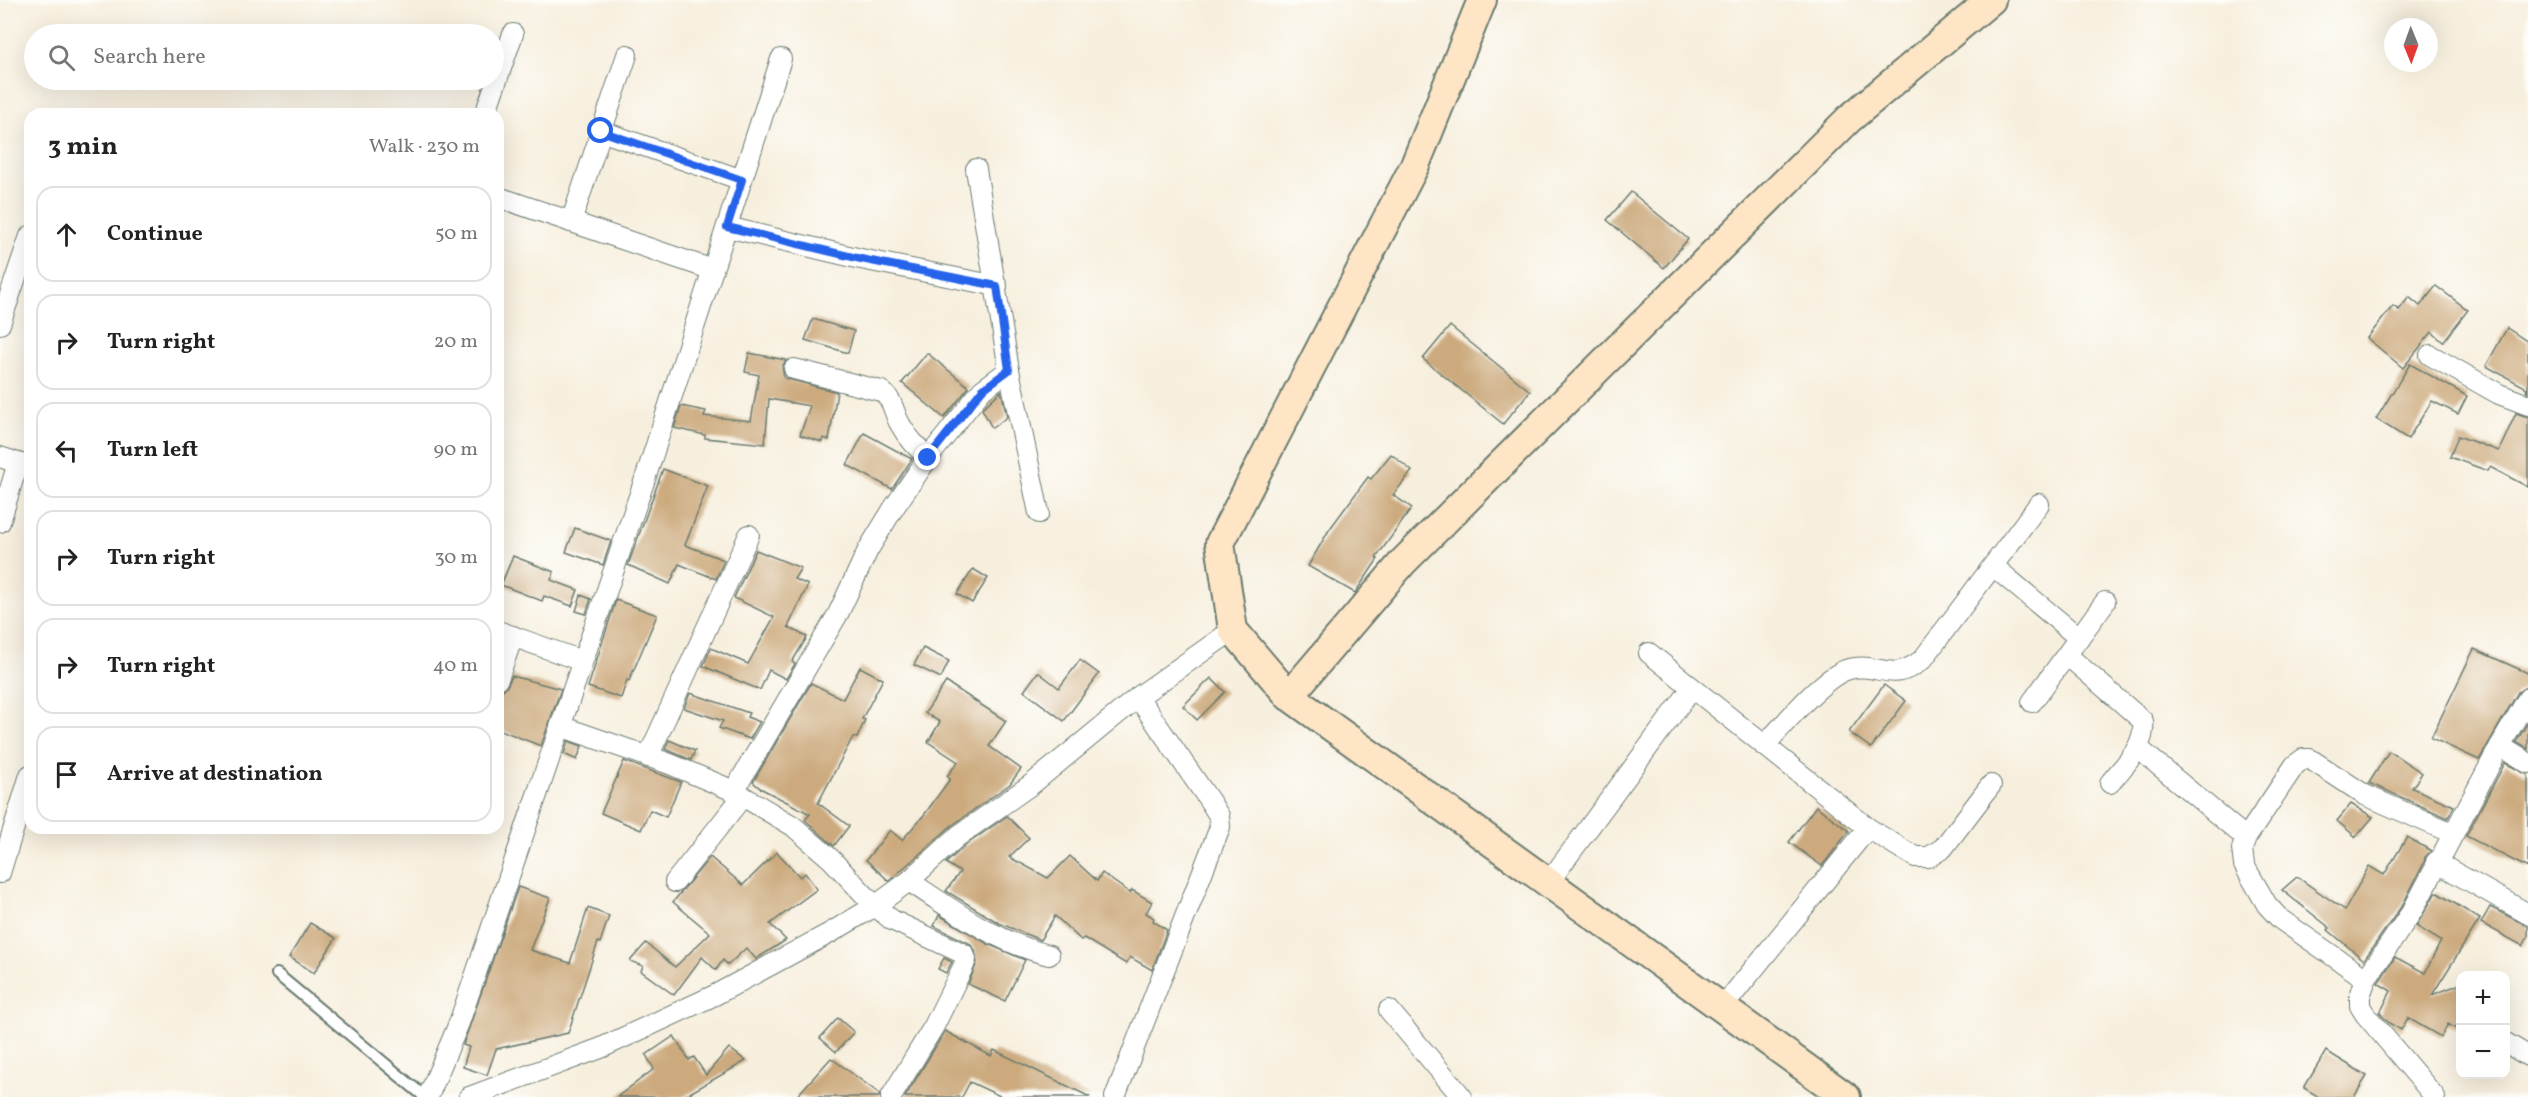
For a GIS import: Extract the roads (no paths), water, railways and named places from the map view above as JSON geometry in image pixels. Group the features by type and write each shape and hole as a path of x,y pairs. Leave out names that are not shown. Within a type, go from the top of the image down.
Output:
{"street":[{"path":"1482,0 1414,165 1220,543 1233,630 1289,696 1846,1097"},
{"path":"1289,696 1403,562 1849,119 1992,0"},
{"path":"504,60 513,34"},
{"path":"571,222 627,55"},
{"path":"426,1097 459,1023 647,473 781,59"},
{"path":"487,108 493,90"},
{"path":"601,131 742,180"},
{"path":"976,169 1009,370 1039,513"},
{"path":"504,199 713,270"},
{"path":"727,227 861,259 997,286"},
{"path":"0,324 24,254"},
{"path":"2430,355 2490,390 2528,405"},
{"path":"794,369 881,391 889,396 898,422 912,443 928,458"},
{"path":"675,882 738,794 838,614 868,550 928,458 982,390 1009,370"},
{"path":"0,522 16,463"},
{"path":"1764,746 1827,681 1847,669 1864,667 1896,673 1910,669 1923,659 2039,504"},
{"path":"648,757 749,535"},
{"path":"1993,566 2079,638"},
{"path":"2032,702 2105,602"},
{"path":"469,1097 601,1048 715,995 830,933 909,881 958,836 1032,784 1138,697 1233,630"},
{"path":"505,634 582,661"},
{"path":"1649,653 1868,828 1915,857 1929,857 1943,849 1991,785"},
{"path":"2067,655 2144,720 2145,732 2138,748 2110,783"},
{"path":"1548,883 1692,688"},
{"path":"1115,1097 1220,827 1219,816 1211,803 1138,697"},
{"path":"2435,1097 2360,1006 2360,996 2366,979 2412,910 2436,862 2528,698"},
{"path":"560,726 648,757 738,794 793,826 831,859 874,906 892,920 964,954 966,959 934,1026 891,1097"},
{"path":"2500,746 2528,763"},
{"path":"2138,748 2246,838"},
{"path":"2366,979 2280,919 2267,905 2244,865 2242,849 2246,838 2295,765 2303,759 2310,759 2365,795 2452,833"},
{"path":"0,873 24,795"},
{"path":"1722,1008 1868,828"},
{"path":"2436,862 2528,914"},
{"path":"909,881 981,929 1017,946 1049,955"},
{"path":"1389,1010 1462,1097"},
{"path":"2510,1046 2528,1056"}],"lane":[{"path":"277,974 426,1097"}]}
